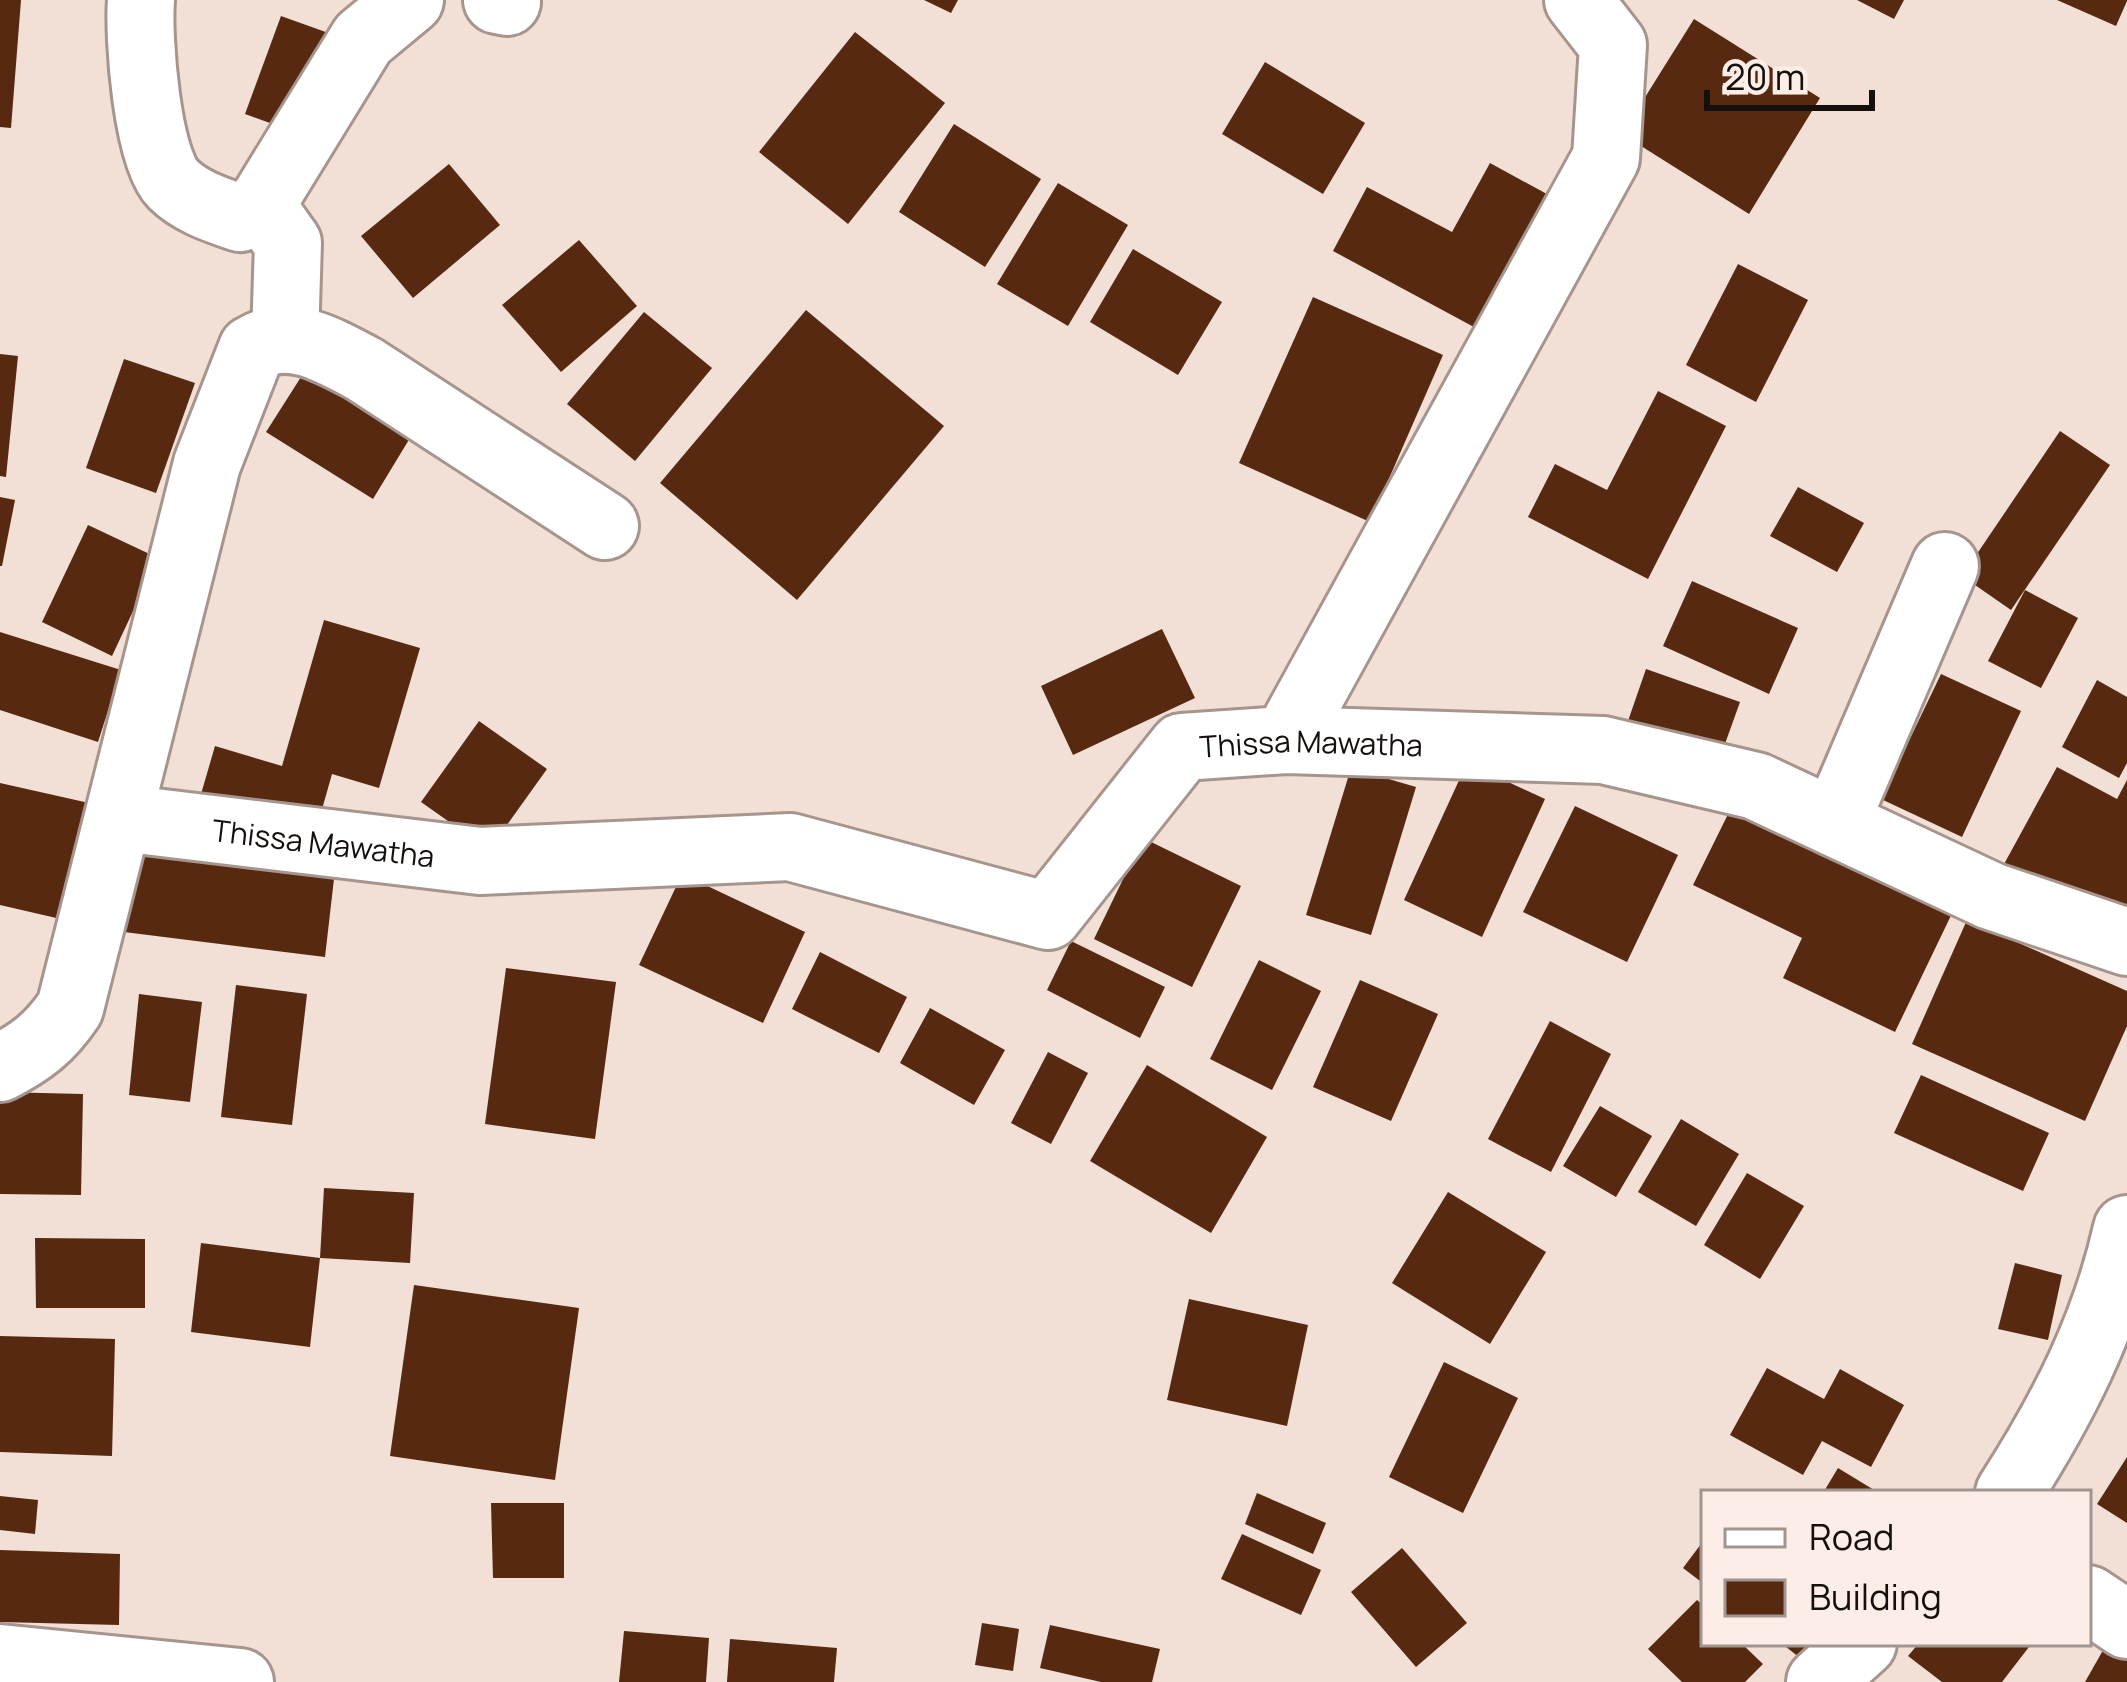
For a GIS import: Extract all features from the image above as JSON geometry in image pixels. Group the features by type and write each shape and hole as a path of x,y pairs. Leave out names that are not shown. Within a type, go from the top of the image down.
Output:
{"street":[{"path":"141,0 140,66 170,182 206,206 240,218 261,205 363,39 410,0"},
{"path":"1286,740 1606,158 1612,45 1578,0"},
{"path":"261,205 288,243 285,338"},
{"path":"0,1068 36,1050 70,1008 207,464 252,349 285,338 325,349 364,369 605,526"},
{"path":"1835,824 1945,566"},
{"name":"Thissa Mawatha","path":"121,818 480,861 790,847 1048,916 1182,747 1286,740 1603,750 1756,786 1991,896 2127,942"},
{"path":"2011,1490 2059,1415 2078,1373 2127,1229"},
{"path":"2091,1601 2127,1625"},
{"path":"1820,1682 1860,1646"},
{"path":"0,1658 239,1682"}],"building":[{"path":"0,0 21,0 11,128 0,127"},
{"path":"924,0 958,0 951,13"},
{"path":"1857,0 1904,0 1894,19"},
{"path":"2057,0 2127,0 2127,1 2116,26"},
{"path":"281,16 334,35 298,133 245,114"},
{"path":"1694,19 1820,98 1749,214 1622,134"},
{"path":"855,32 945,103 848,224 759,152"},
{"path":"1265,62 1365,123 1323,194 1222,134"},
{"path":"954,124 1041,179 985,267 899,212"},
{"path":"1490,163 1556,199 1485,333 1333,251 1367,187 1452,232"},
{"path":"449,164 500,225 413,298 361,236"},
{"path":"1058,183 1128,225 1068,326 997,284"},
{"path":"579,240 637,306 561,372 502,305"},
{"path":"1133,249 1222,302 1178,375 1090,322"},
{"path":"1738,264 1808,300 1756,402 1686,365"},
{"path":"1313,297 1443,355 1370,522 1239,463"},
{"path":"806,310 944,426 797,600 660,483"},
{"path":"644,312 712,368 635,461 567,404"},
{"path":"0,354 18,356 6,477 0,476"},
{"path":"124,359 195,383 156,493 86,468"},
{"path":"308,366 413,433 373,499 266,432"},
{"path":"1658,391 1726,426 1648,579 1528,517 1555,464 1607,490"},
{"path":"2060,431 2110,465 2011,610 1962,576"},
{"path":"1798,487 1864,523 1837,572 1770,536"},
{"path":"0,497 15,500 2,566 0,566"},
{"path":"88,525 158,558 112,656 42,622"},
{"path":"1692,581 1798,628 1769,694 1663,646"},
{"path":"2025,590 2078,618 2041,688 1988,661"},
{"path":"324,620 420,648 379,788 332,774 315,834 199,801 215,746 282,766"},
{"path":"1162,629 1195,698 1073,755 1041,686"},
{"path":"0,632 121,670 98,742 0,710"},
{"path":"1646,669 1740,702 1721,755 1628,721"},
{"path":"1941,674 2021,711 1962,837 1881,799"},
{"path":"2097,680 2127,697 2127,763 2119,778 2062,747"},
{"path":"479,721 547,769 489,850 421,802"},
{"path":"1467,763 1545,799 1482,937 1404,900"},
{"path":"2057,767 2117,799 2127,780 2127,932 2003,866"},
{"path":"1351,768 1416,787 1371,935 1306,915"},
{"path":"0,783 89,803 65,920 0,905"},
{"path":"1737,796 1957,903 1895,1032 1783,978 1802,938 1693,885"},
{"path":"1575,806 1678,855 1627,962 1523,912"},
{"path":"1143,838 1241,886 1192,987 1094,939"},
{"path":"134,844 335,870 325,957 124,932"},
{"path":"682,874 805,932 763,1023 639,965"},
{"path":"1967,920 2127,991 2127,1026 2085,1121 1912,1044"},
{"path":"1071,941 1165,987 1140,1038 1047,990"},
{"path":"820,952 907,997 879,1053 792,1009"},
{"path":"1259,960 1321,991 1272,1090 1210,1059"},
{"path":"506,968 616,982 595,1139 485,1124"},
{"path":"1360,980 1438,1014 1391,1121 1313,1087"},
{"path":"236,985 307,994 292,1125 221,1117"},
{"path":"139,994 202,1002 190,1102 129,1095"},
{"path":"930,1008 1005,1050 974,1105 900,1063"},
{"path":"1550,1021 1611,1054 1551,1172 1488,1139"},
{"path":"1048,1052 1088,1073 1051,1144 1011,1123"},
{"path":"1147,1065 1267,1137 1211,1233 1090,1161"},
{"path":"1921,1075 2049,1133 2023,1191 1894,1133"},
{"path":"0,1092 83,1094 81,1195 0,1194"},
{"path":"1600,1106 1652,1136 1616,1197 1563,1166"},
{"path":"1681,1119 1739,1154 1696,1226 1638,1192"},
{"path":"1747,1173 1804,1206 1760,1279 1704,1245"},
{"path":"324,1188 414,1193 410,1263 320,1258"},
{"path":"1448,1192 1546,1252 1490,1344 1392,1283"},
{"path":"35,1238 145,1239 145,1308 36,1308"},
{"path":"201,1243 320,1258 310,1347 191,1332"},
{"path":"2015,1263 2062,1275 2048,1340 1998,1329"},
{"path":"414,1285 579,1308 555,1480 390,1456"},
{"path":"1189,1299 1308,1325 1287,1426 1167,1400"},
{"path":"0,1336 115,1339 112,1456 0,1452"},
{"path":"1444,1362 1518,1398 1463,1513 1389,1477"},
{"path":"1767,1368 1824,1399 1840,1369 1904,1405 1871,1467 1822,1441 1803,1475 1730,1435"},
{"path":"2127,1457 2127,1523 2097,1504"},
{"path":"1838,1468 1874,1490 1825,1490"},
{"path":"1257,1493 1326,1523 1313,1554 1245,1524"},
{"path":"0,1496 38,1500 35,1534 0,1530"},
{"path":"491,1503 564,1503 564,1578 493,1578"},
{"path":"1242,1534 1321,1570 1301,1615 1221,1579"},
{"path":"1701,1544 1701,1582 1683,1568"},
{"path":"1402,1548 1467,1623 1416,1667 1351,1592"},
{"path":"0,1550 120,1554 119,1625 0,1622"},
{"path":"1697,1600 1701,1603 1701,1646 1744,1646 1763,1664 1745,1682 1682,1682 1648,1649"},
{"path":"982,1623 1019,1629 1013,1671 975,1665"},
{"path":"1050,1625 1160,1649 1152,1682 1101,1682 1040,1668"},
{"path":"624,1631 709,1638 706,1682 619,1682"},
{"path":"730,1639 837,1648 834,1682 727,1682"},
{"path":"2106,1645 2127,1657 2127,1682 2085,1682"},
{"path":"1785,1646 1838,1646 1818,1672"},
{"path":"1916,1646 2030,1646 2002,1682 1942,1682 1908,1656"}]}
